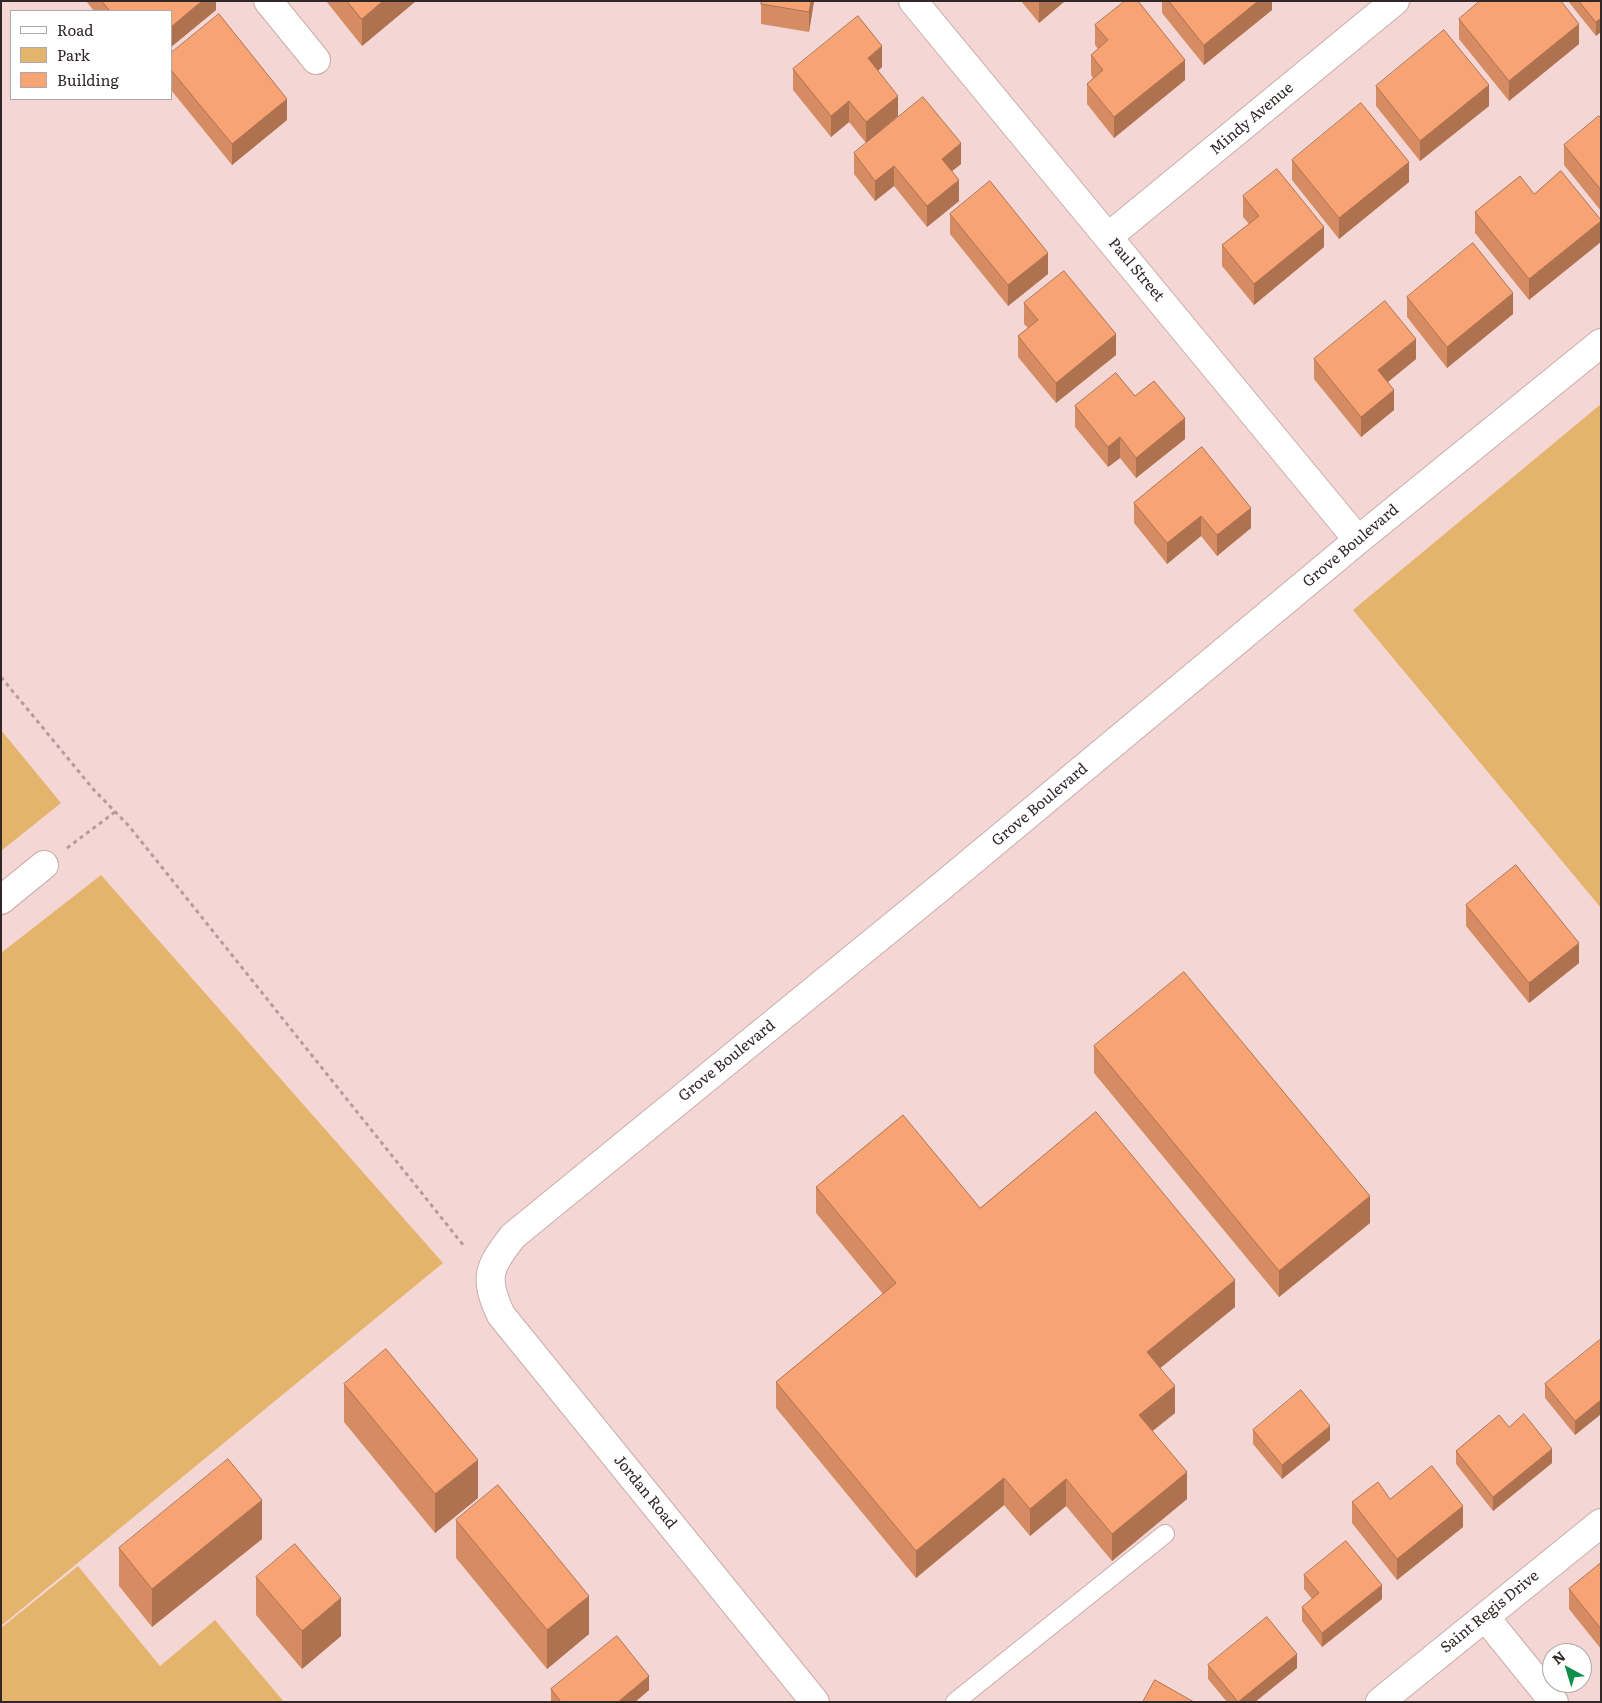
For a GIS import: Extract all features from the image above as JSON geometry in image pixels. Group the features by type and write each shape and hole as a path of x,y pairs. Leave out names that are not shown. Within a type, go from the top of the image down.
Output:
{"street":[{"path":"268,1 316,60"},
{"name":"Paul Street","path":"913,1 1358,540"},
{"name":"Mindy Avenue","path":"1108,236 1395,1"},
{"name":"Grove Boulevard","path":"491,1275 495,1260 514,1236 942,886 1358,540 1601,343"},
{"path":"1,900 44,865"},
{"name":"Jordan Road","path":"491,1275 491,1294 509,1325 816,1702"},
{"name":"Saint Regis Drive","path":"1380,1702 1601,1523"},
{"path":"1485,1617 1554,1702"}],"lane":[{"path":"955,1702 1165,1534"}],"path":[{"path":"1,676 94,790 130,826 464,1246"},
{"path":"44,865 115,812"}],"green space":[{"path":"1601,404 1601,908 1353,610"},
{"path":"1,730 61,803 1,851"},
{"path":"101,875 443,1263 1,1626 1,953"},
{"path":"78,1566 160,1666 215,1620 284,1702 1,1702 1,1628"}],"building":[{"path":"102,1 202,1 172,26 172,10 109,10"},
{"path":"347,1 383,1 362,19"},
{"path":"762,1 811,1 809,12 761,4"},
{"path":"1125,1 1138,1 1185,60 1114,117 1087,84 1103,70 1091,55 1108,40 1095,25"},
{"path":"1169,1 1258,1 1204,45"},
{"path":"1480,1 1561,1 1579,24 1509,81 1459,19"},
{"path":"1579,1 1601,1 1601,18 1596,22"},
{"path":"219,14 287,99 232,144 172,71 172,52"},
{"path":"858,16 882,46 868,58 898,96 866,122 849,101 831,116 793,69"},
{"path":"1444,30 1489,85 1420,141 1376,86"},
{"path":"923,97 961,143 942,159 959,180 927,206 894,166 875,181 854,153"},
{"path":"1361,103 1409,162 1339,218 1292,160"},
{"path":"1599,116 1601,118 1601,190 1564,145"},
{"path":"1277,169 1324,227 1254,284 1222,245 1259,216 1243,196"},
{"path":"1561,171 1601,221 1529,279 1475,212 1520,176 1534,194"},
{"path":"990,181 1048,253 1008,285 950,214"},
{"path":"1473,243 1513,293 1447,347 1407,297"},
{"path":"1064,271 1116,334 1056,383 1018,336 1038,320 1024,303"},
{"path":"1385,301 1416,339 1378,370 1394,390 1361,417 1314,359"},
{"path":"1116,373 1135,396 1154,381 1185,418 1136,458 1120,437 1108,447 1075,406"},
{"path":"1202,447 1251,508 1217,535 1201,516 1167,543 1134,503"},
{"path":"1516,865 1579,943 1529,983 1466,905"},
{"path":"1184,972 1370,1196 1279,1271 1094,1046"},
{"path":"1096,1112 1235,1280 1147,1352 1175,1386 1139,1415 1187,1472 1112,1534 1066,1479 1030,1509 1004,1478 916,1551 776,1382 896,1283 816,1187 903,1115 980,1208"},
{"path":"1600,1340 1601,1400 1575,1421 1545,1384"},
{"path":"386,1349 478,1460 435,1494 344,1384"},
{"path":"1301,1390 1330,1426 1282,1465 1253,1430"},
{"path":"1524,1414 1552,1449 1493,1497 1456,1451 1499,1415 1509,1427"},
{"path":"228,1459 262,1500 152,1589 119,1548"},
{"path":"1432,1466 1463,1506 1397,1559 1352,1502 1378,1482 1390,1499"},
{"path":"498,1485 589,1596 547,1630 456,1520"},
{"path":"1346,1541 1382,1585 1322,1633 1302,1607 1319,1593 1304,1575"},
{"path":"295,1544 341,1598 302,1631 256,1577"},
{"path":"1601,1563 1601,1629 1569,1589"},
{"path":"1267,1617 1297,1654 1238,1702 1208,1665"},
{"path":"617,1636 649,1676 618,1702 561,1702 551,1689"},
{"path":"1155,1680 1194,1702 1143,1702"}]}
